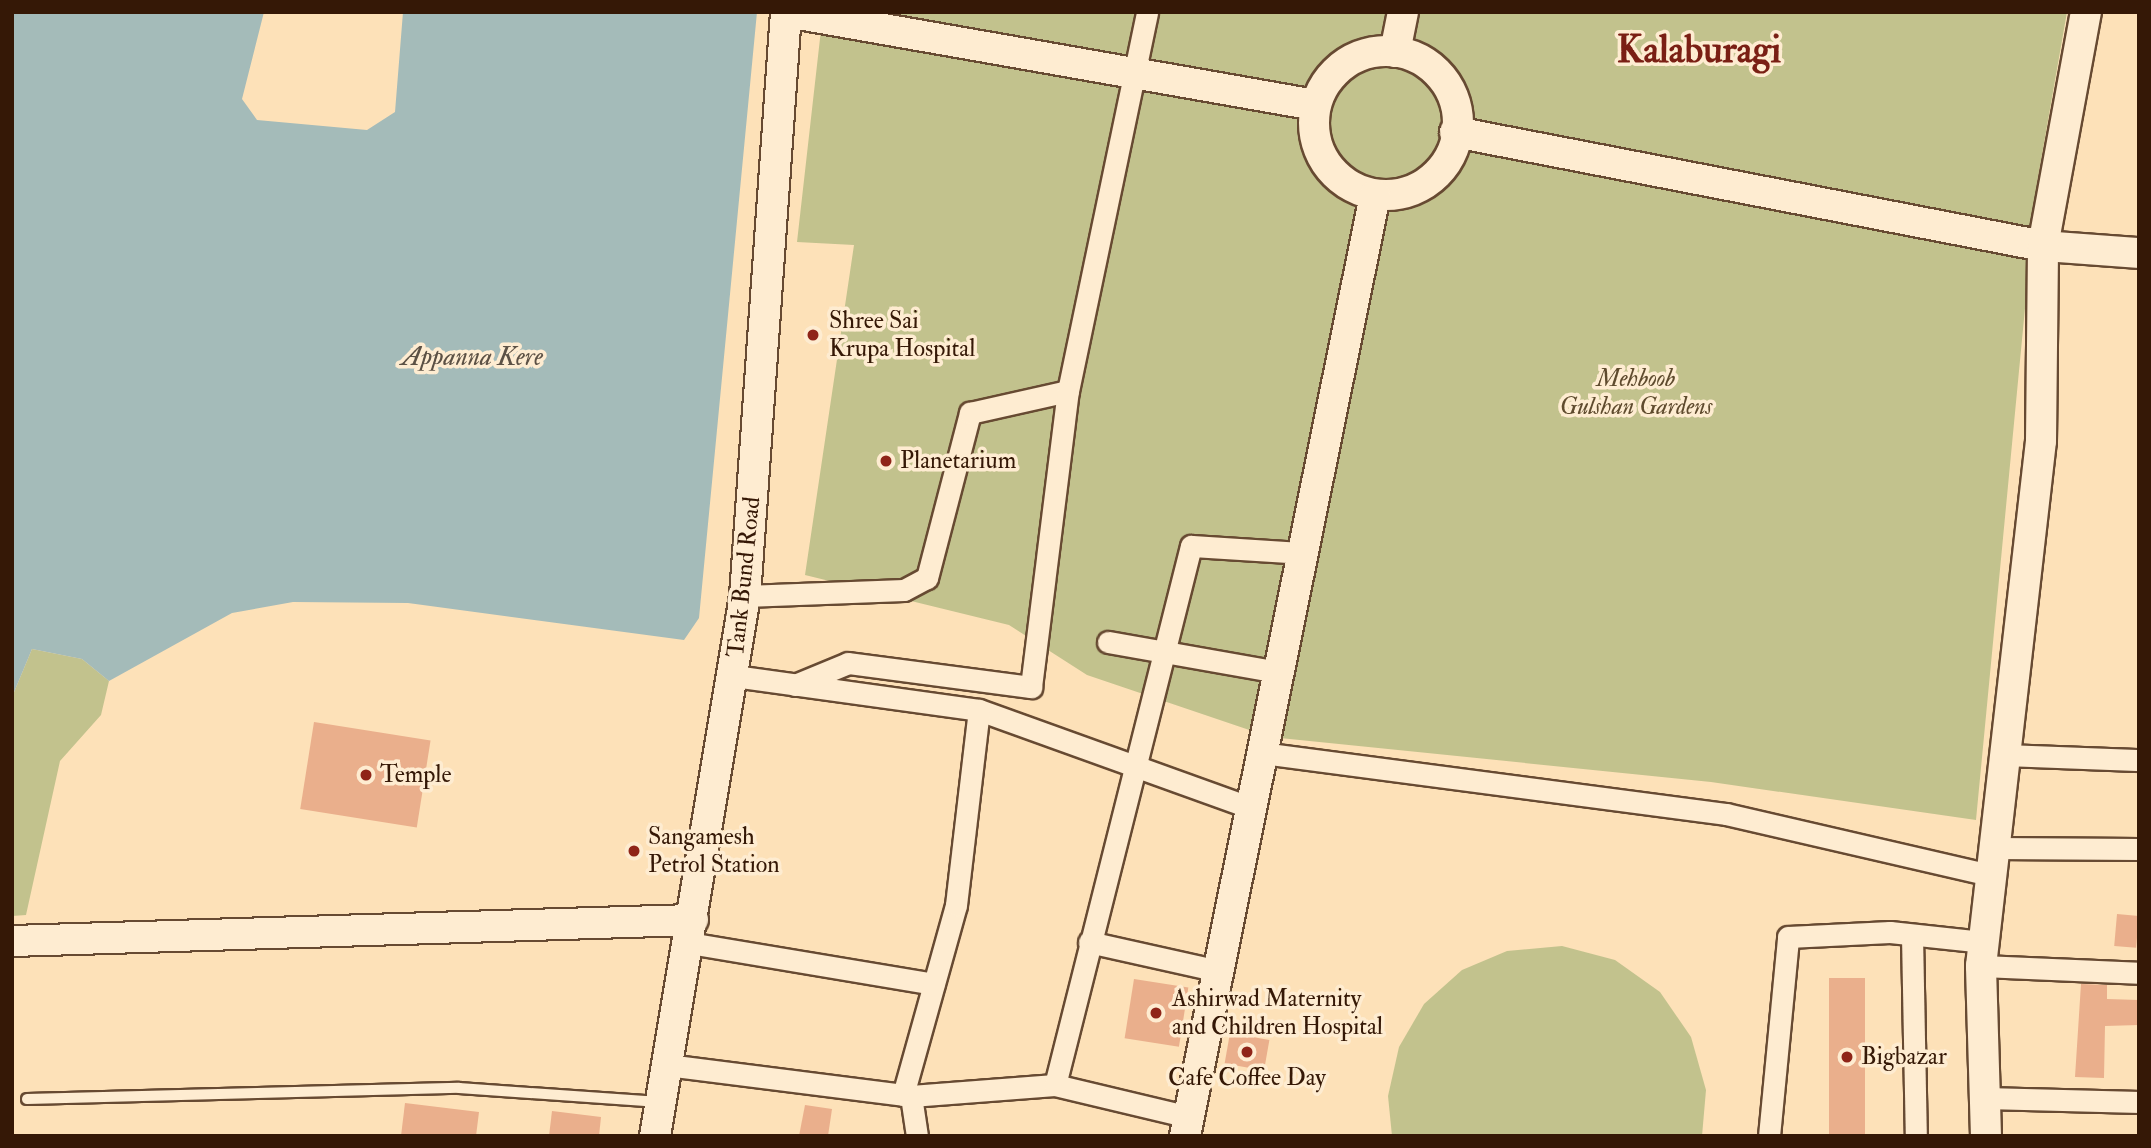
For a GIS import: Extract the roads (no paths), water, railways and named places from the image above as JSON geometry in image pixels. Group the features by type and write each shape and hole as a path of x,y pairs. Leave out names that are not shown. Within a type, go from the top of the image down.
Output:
{"street":[{"path":"786,12 1315,106"},
{"name":"Tank Bund Road","path":"655,1136 734,676 745,596 786,12"},
{"path":"794,685 848,663 1031,687 1068,391 1147,12"},
{"path":"1395,52 1403,12"},
{"path":"1986,1136 1983,954 2002,755 2041,441 2043,246 2086,12"},
{"path":"1395,52 1413,55 1444,80 1457,112 1455,132 1438,173 1407,193 1375,195 1347,184 1326,164 1315,138 1315,106 1331,76 1352,58 1395,52"},
{"path":"1455,132 2043,246 2139,253"},
{"path":"667,1065 907,1095 1055,1085 1187,1126 1375,195"},
{"path":"745,596 904,590 928,578 970,413 1068,391"},
{"path":"1055,1085 1131,763 1193,543 1302,553"},
{"path":"1108,642 1278,671"},
{"path":"734,676 979,710 1251,808"},
{"path":"917,1136 907,1095 956,905 979,710"},
{"path":"1262,752 1726,814 1992,862 2139,849"},
{"path":"2002,755 2139,760"},
{"path":"12,941 691,932 934,984"},
{"path":"1912,934 1916,1136"},
{"path":"1769,1136 1788,937 1912,934 1983,954 2139,973"},
{"path":"1089,942 1219,971"},
{"path":"1986,1098 2139,1102"}],"lane":[{"path":"27,1099 459,1088 660,1102"}],"water":[{"name":"Appanna Kere","path":"12,12 264,12 242,99 257,120 367,130 395,112 403,12 757,12 699,618 684,640 408,603 293,602 232,613 109,681 82,659 32,649 12,697"}],"place":[{"name":"Shree Sai Krupa Hospital","path":"813,335"},
{"name":"Planetarium","path":"886,461"},
{"name":"Temple","path":"366,775"},
{"name":"Sangamesh Petrol Station","path":"634,851"},
{"name":"Ashirwad Maternity and Children Hospital","path":"1156,1013"},
{"name":"Cafe Coffee Day","path":"1247,1052"},
{"name":"Bigbazar","path":"1847,1057"}],"district":[{"name":"Kalaburagi","path":"1699,51"}],"park label":[{"name":"Mehboob Gulshan Gardens","path":"1636,393"}]}
